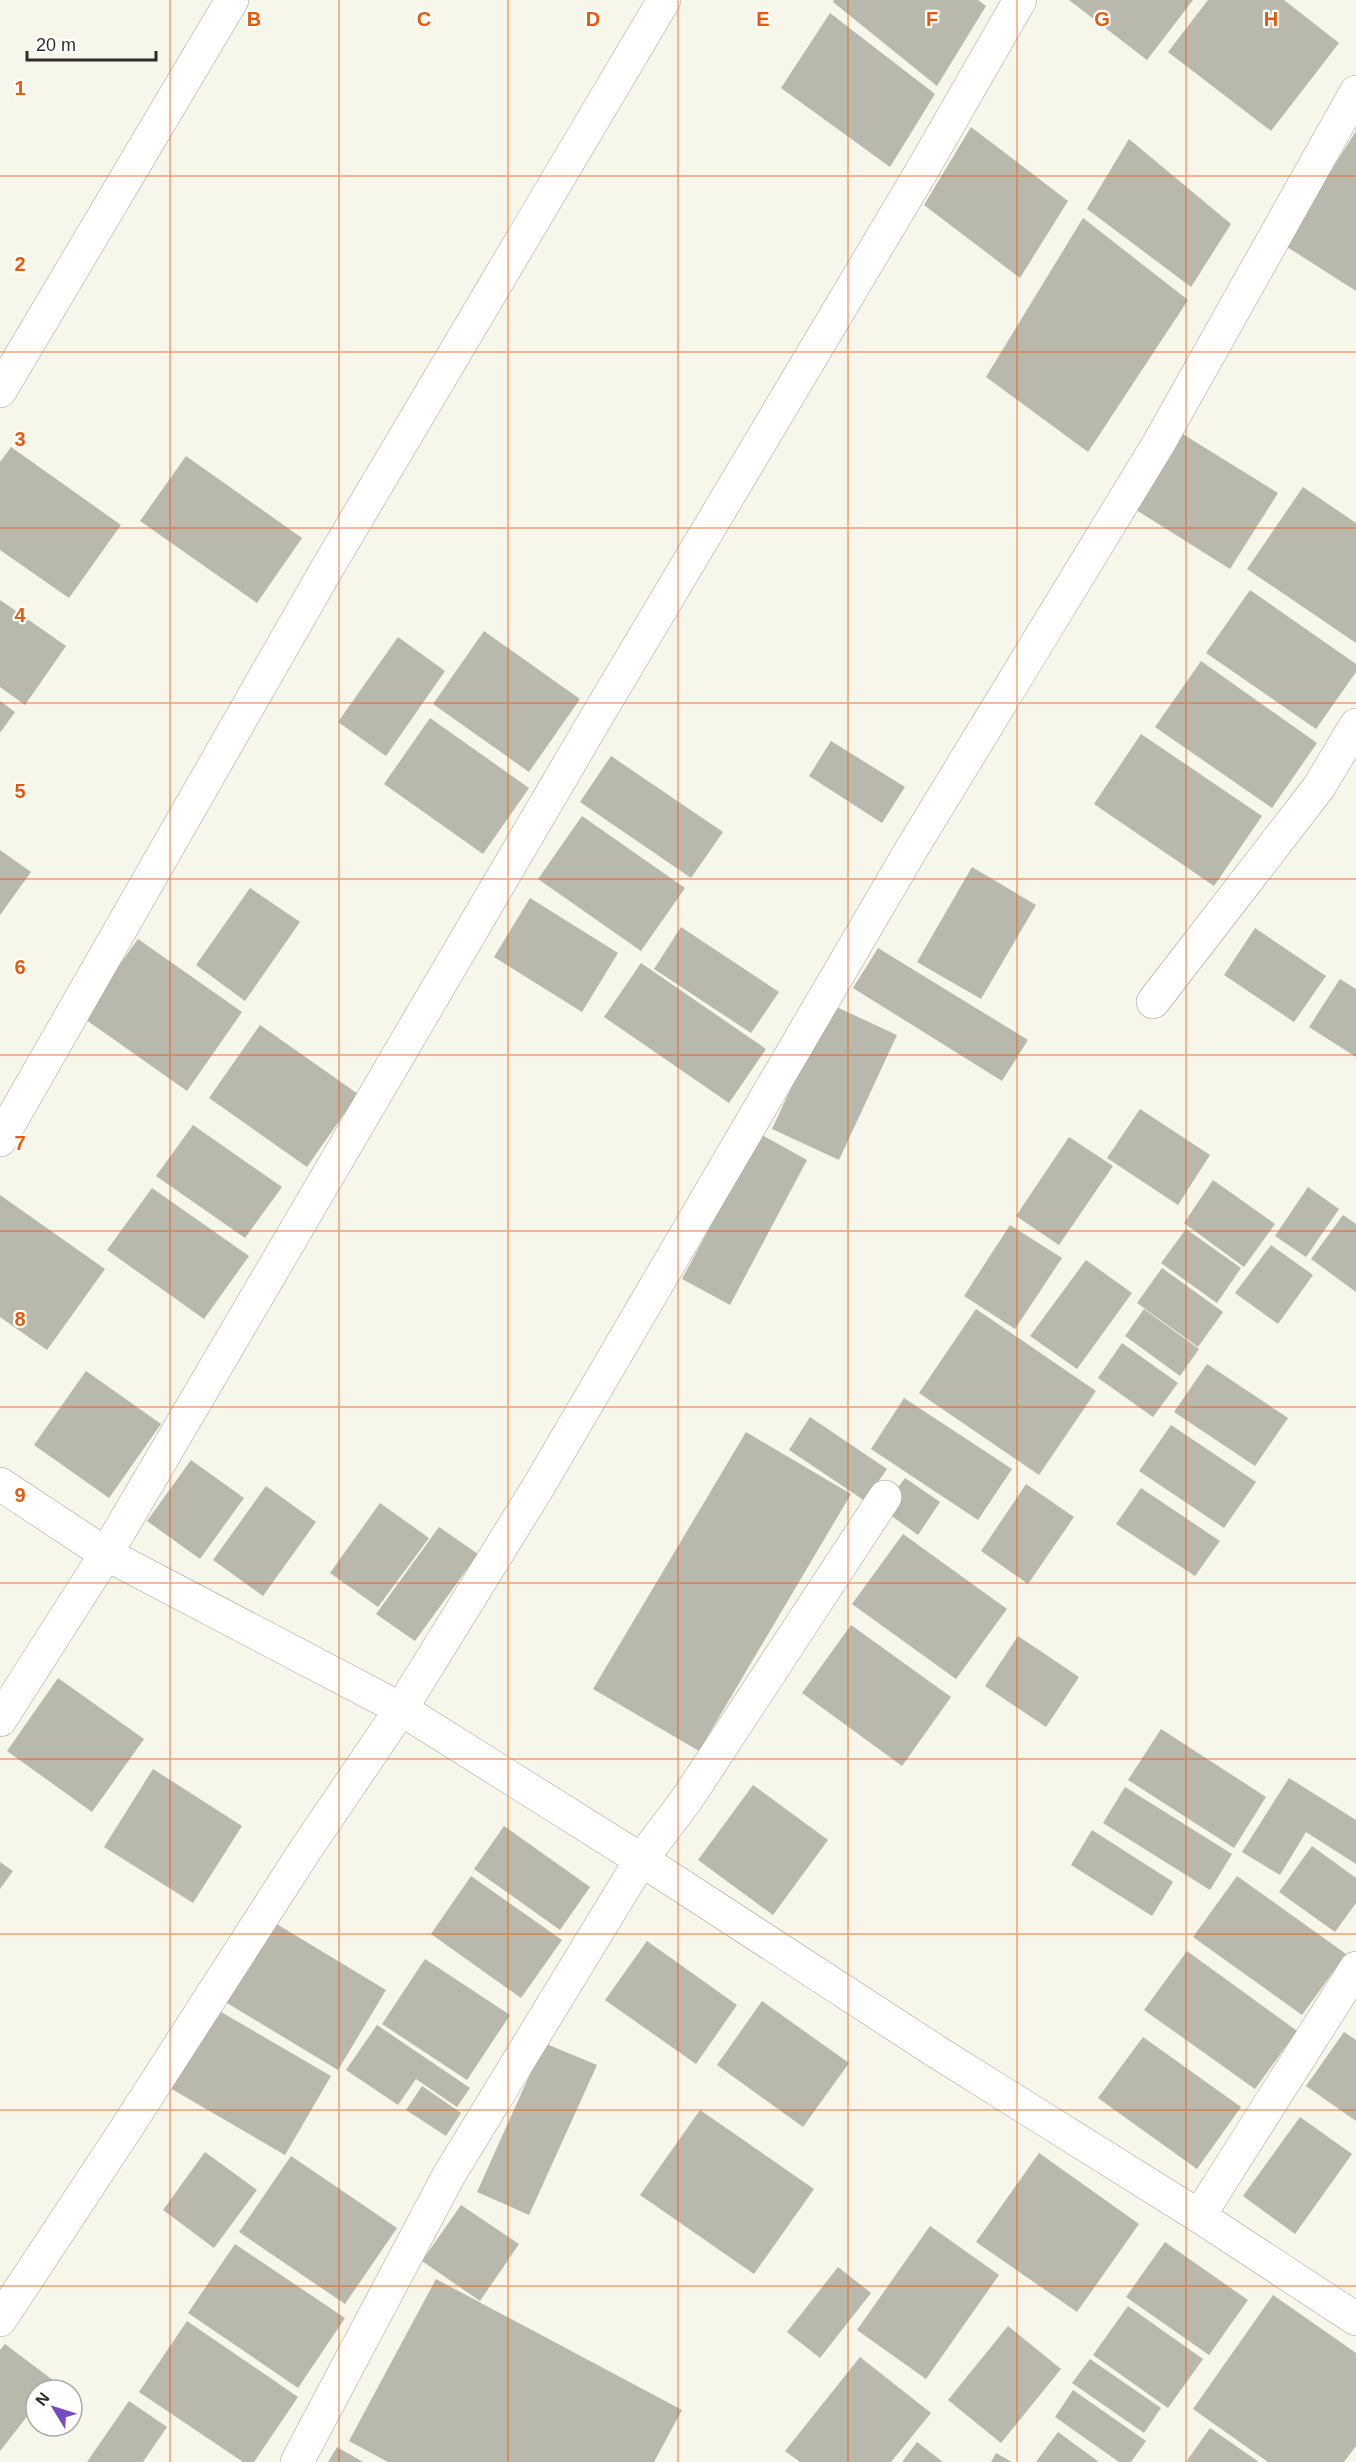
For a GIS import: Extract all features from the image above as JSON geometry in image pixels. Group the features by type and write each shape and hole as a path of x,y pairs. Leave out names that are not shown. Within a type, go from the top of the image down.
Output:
{"street":[{"path":"0,392 232,0"},
{"path":"0,1140 331,562 664,0"},
{"path":"0,1720 106,1554 593,723 920,174 1020,0"},
{"path":"0,2320 304,1852 401,1709 540,1484 911,850 1160,443 1356,93"},
{"path":"1153,1002 1319,787 1356,725"},
{"path":"0,1484 106,1554 401,1709 641,1860 937,2052 1199,2216 1356,2319"},
{"path":"297,2462 449,2175 641,1860 687,1799 885,1497"},
{"path":"1199,2216 1356,1968"}],"building":[{"path":"834,0 978,0 986,6 937,86 833,2"},
{"path":"1069,0 1193,0 1147,60"},
{"path":"1208,0 1284,0 1339,43 1271,131 1168,52"},
{"path":"830,13 935,94 890,167 781,88"},
{"path":"971,127 1068,201 1020,278 924,205"},
{"path":"1356,131 1356,291 1284,245"},
{"path":"1129,139 1231,224 1191,287 1087,209"},
{"path":"1083,218 1188,300 1088,452 986,377"},
{"path":"1181,433 1278,493 1230,569 1133,508"},
{"path":"11,447 121,525 69,598 0,550 0,462"},
{"path":"186,456 302,538 257,603 140,521"},
{"path":"1303,487 1356,523 1356,643 1247,569"},
{"path":"1250,590 1356,664 1356,672 1316,729 1206,653"},
{"path":"0,600 66,646 25,705 0,687"},
{"path":"484,631 580,699 529,772 433,704"},
{"path":"398,637 445,671 386,756 338,722"},
{"path":"1201,661 1317,743 1272,808 1155,727"},
{"path":"0,701 15,712 0,733"},
{"path":"430,718 529,788 483,854 384,784"},
{"path":"1141,734 1262,816 1214,886 1094,804"},
{"path":"831,741 905,787 882,823 809,776"},
{"path":"611,756 723,832 691,878 580,802"},
{"path":"582,816 685,888 641,951 538,879"},
{"path":"0,850 31,872 0,915"},
{"path":"972,867 1036,905 981,999 917,962"},
{"path":"250,888 300,922 245,1001 196,965"},
{"path":"530,898 618,953 582,1012 494,957"},
{"path":"681,927 779,992 751,1033 654,969"},
{"path":"1255,928 1326,976 1294,1022 1224,975"},
{"path":"138,939 242,1012 187,1091 82,1017"},
{"path":"878,948 1028,1040 1002,1081 853,988"},
{"path":"641,963 766,1049 729,1103 604,1017"},
{"path":"1340,979 1356,989 1356,1057 1309,1027"},
{"path":"830,1004 897,1035 839,1160 772,1129"},
{"path":"260,1025 358,1094 307,1167 209,1098"},
{"path":"1140,1109 1210,1155 1178,1205 1107,1158"},
{"path":"193,1125 282,1187 245,1238 156,1176"},
{"path":"760,1134 807,1160 730,1305 682,1279"},
{"path":"1069,1137 1113,1166 1059,1245 1016,1216"},
{"path":"1213,1180 1275,1224 1244,1267 1184,1223"},
{"path":"1308,1187 1339,1209 1306,1257 1275,1236"},
{"path":"152,1188 249,1256 204,1319 107,1250"},
{"path":"0,1195 105,1269 47,1350 0,1317"},
{"path":"1343,1215 1356,1224 1356,1292 1311,1259"},
{"path":"1010,1225 1062,1258 1015,1329 964,1296"},
{"path":"1186,1229 1241,1268 1217,1303 1161,1263"},
{"path":"1271,1245 1313,1275 1278,1324 1235,1293"},
{"path":"1086,1260 1132,1293 1077,1369 1030,1336"},
{"path":"1162,1268 1223,1312 1198,1347 1137,1303"},
{"path":"976,1309 1096,1391 1039,1475 919,1393"},
{"path":"1144,1309 1199,1349 1180,1376 1125,1336"},
{"path":"1122,1343 1178,1383 1153,1417 1098,1378"},
{"path":"1207,1364 1288,1418 1255,1466 1174,1412"},
{"path":"86,1371 161,1424 109,1498 34,1445"},
{"path":"904,1398 1012,1469 978,1520 871,1449"},
{"path":"810,1417 887,1469 865,1501 789,1450"},
{"path":"1171,1425 1256,1482 1224,1528 1139,1471"},
{"path":"746,1432 851,1494 699,1751 593,1689"},
{"path":"191,1460 244,1498 200,1559 147,1521"},
{"path":"905,1478 940,1502 918,1535 882,1509"},
{"path":"1026,1484 1074,1517 1028,1584 981,1551"},
{"path":"266,1486 316,1522 263,1596 213,1560"},
{"path":"1141,1488 1220,1541 1195,1576 1116,1524"},
{"path":"380,1503 429,1538 378,1607 330,1573"},
{"path":"439,1527 478,1554 415,1641 376,1614"},
{"path":"903,1534 1007,1609 956,1679 852,1604"},
{"path":"851,1625 951,1697 902,1766 802,1693"},
{"path":"1018,1636 1079,1677 1046,1727 985,1686"},
{"path":"58,1678 144,1739 92,1812 7,1751"},
{"path":"1161,1729 1266,1797 1234,1848 1128,1780"},
{"path":"153,1769 242,1826 193,1903 104,1847"},
{"path":"1289,1778 1356,1820 1356,1864 1306,1832 1280,1875 1242,1852"},
{"path":"753,1785 828,1840 773,1915 698,1860"},
{"path":"1125,1787 1232,1854 1210,1890 1103,1823"},
{"path":"504,1826 590,1887 560,1930 474,1869"},
{"path":"1092,1830 1173,1882 1152,1916 1071,1865"},
{"path":"1312,1846 1356,1878 1356,1903 1335,1932 1279,1892"},
{"path":"0,1862 13,1871 0,1889"},
{"path":"471,1876 562,1940 521,1998 431,1934"},
{"path":"1237,1876 1346,1954 1302,2015 1193,1937"},
{"path":"270,1920 386,1990 338,2070 222,2000"},
{"path":"647,1941 737,2005 696,2064 605,2000"},
{"path":"1187,1951 1297,2031 1255,2089 1144,2010"},
{"path":"425,1959 510,2015 467,2080 382,2024"},
{"path":"762,2001 849,2063 803,2127 717,2065"},
{"path":"216,2009 331,2076 285,2155 170,2088"},
{"path":"377,2025 470,2088 457,2107 416,2079 398,2105 346,2070"},
{"path":"1344,2032 1356,2040 1356,2121 1306,2086"},
{"path":"1143,2037 1241,2107 1197,2169 1098,2098"},
{"path":"544,2043 597,2065 529,2215 477,2192"},
{"path":"422,2086 461,2113 446,2136 406,2110"},
{"path":"700,2110 814,2189 754,2274 640,2195"},
{"path":"1300,2117 1352,2154 1295,2234 1243,2196"},
{"path":"205,2152 257,2190 214,2248 163,2210"},
{"path":"1039,2153 1139,2224 1077,2312 976,2242"},
{"path":"291,2156 397,2228 345,2304 239,2232"},
{"path":"461,2205 519,2244 480,2301 422,2261"},
{"path":"930,2226 999,2275 926,2379 857,2330"},
{"path":"1165,2242 1248,2300 1209,2355 1126,2297"},
{"path":"235,2244 345,2318 298,2388 188,2313"},
{"path":"838,2267 871,2293 820,2358 787,2332"},
{"path":"436,2279 682,2410 654,2462 388,2462 349,2441"},
{"path":"1273,2295 1356,2353 1356,2446 1344,2462 1268,2462 1193,2409"},
{"path":"1128,2306 1203,2359 1168,2408 1093,2355"},
{"path":"187,2321 298,2397 254,2462 243,2462 139,2392"},
{"path":"1008,2326 1061,2369 1001,2443 948,2400"},
{"path":"5,2344 50,2378 24,2378 24,2420 0,2451 0,2350"},
{"path":"860,2357 931,2413 891,2462 800,2462 785,2451"},
{"path":"1090,2359 1161,2408 1144,2433 1072,2383"},
{"path":"1073,2390 1146,2441 1131,2462 1119,2462 1055,2417"},
{"path":"129,2401 167,2427 143,2462 87,2462"},
{"path":"1210,2428 1259,2462 1186,2462"},
{"path":"1058,2432 1099,2462 1036,2462"},
{"path":"917,2442 943,2462 902,2462"},
{"path":"337,2447 363,2462 328,2462"},
{"path":"996,2453 1012,2462 991,2462"}]}
